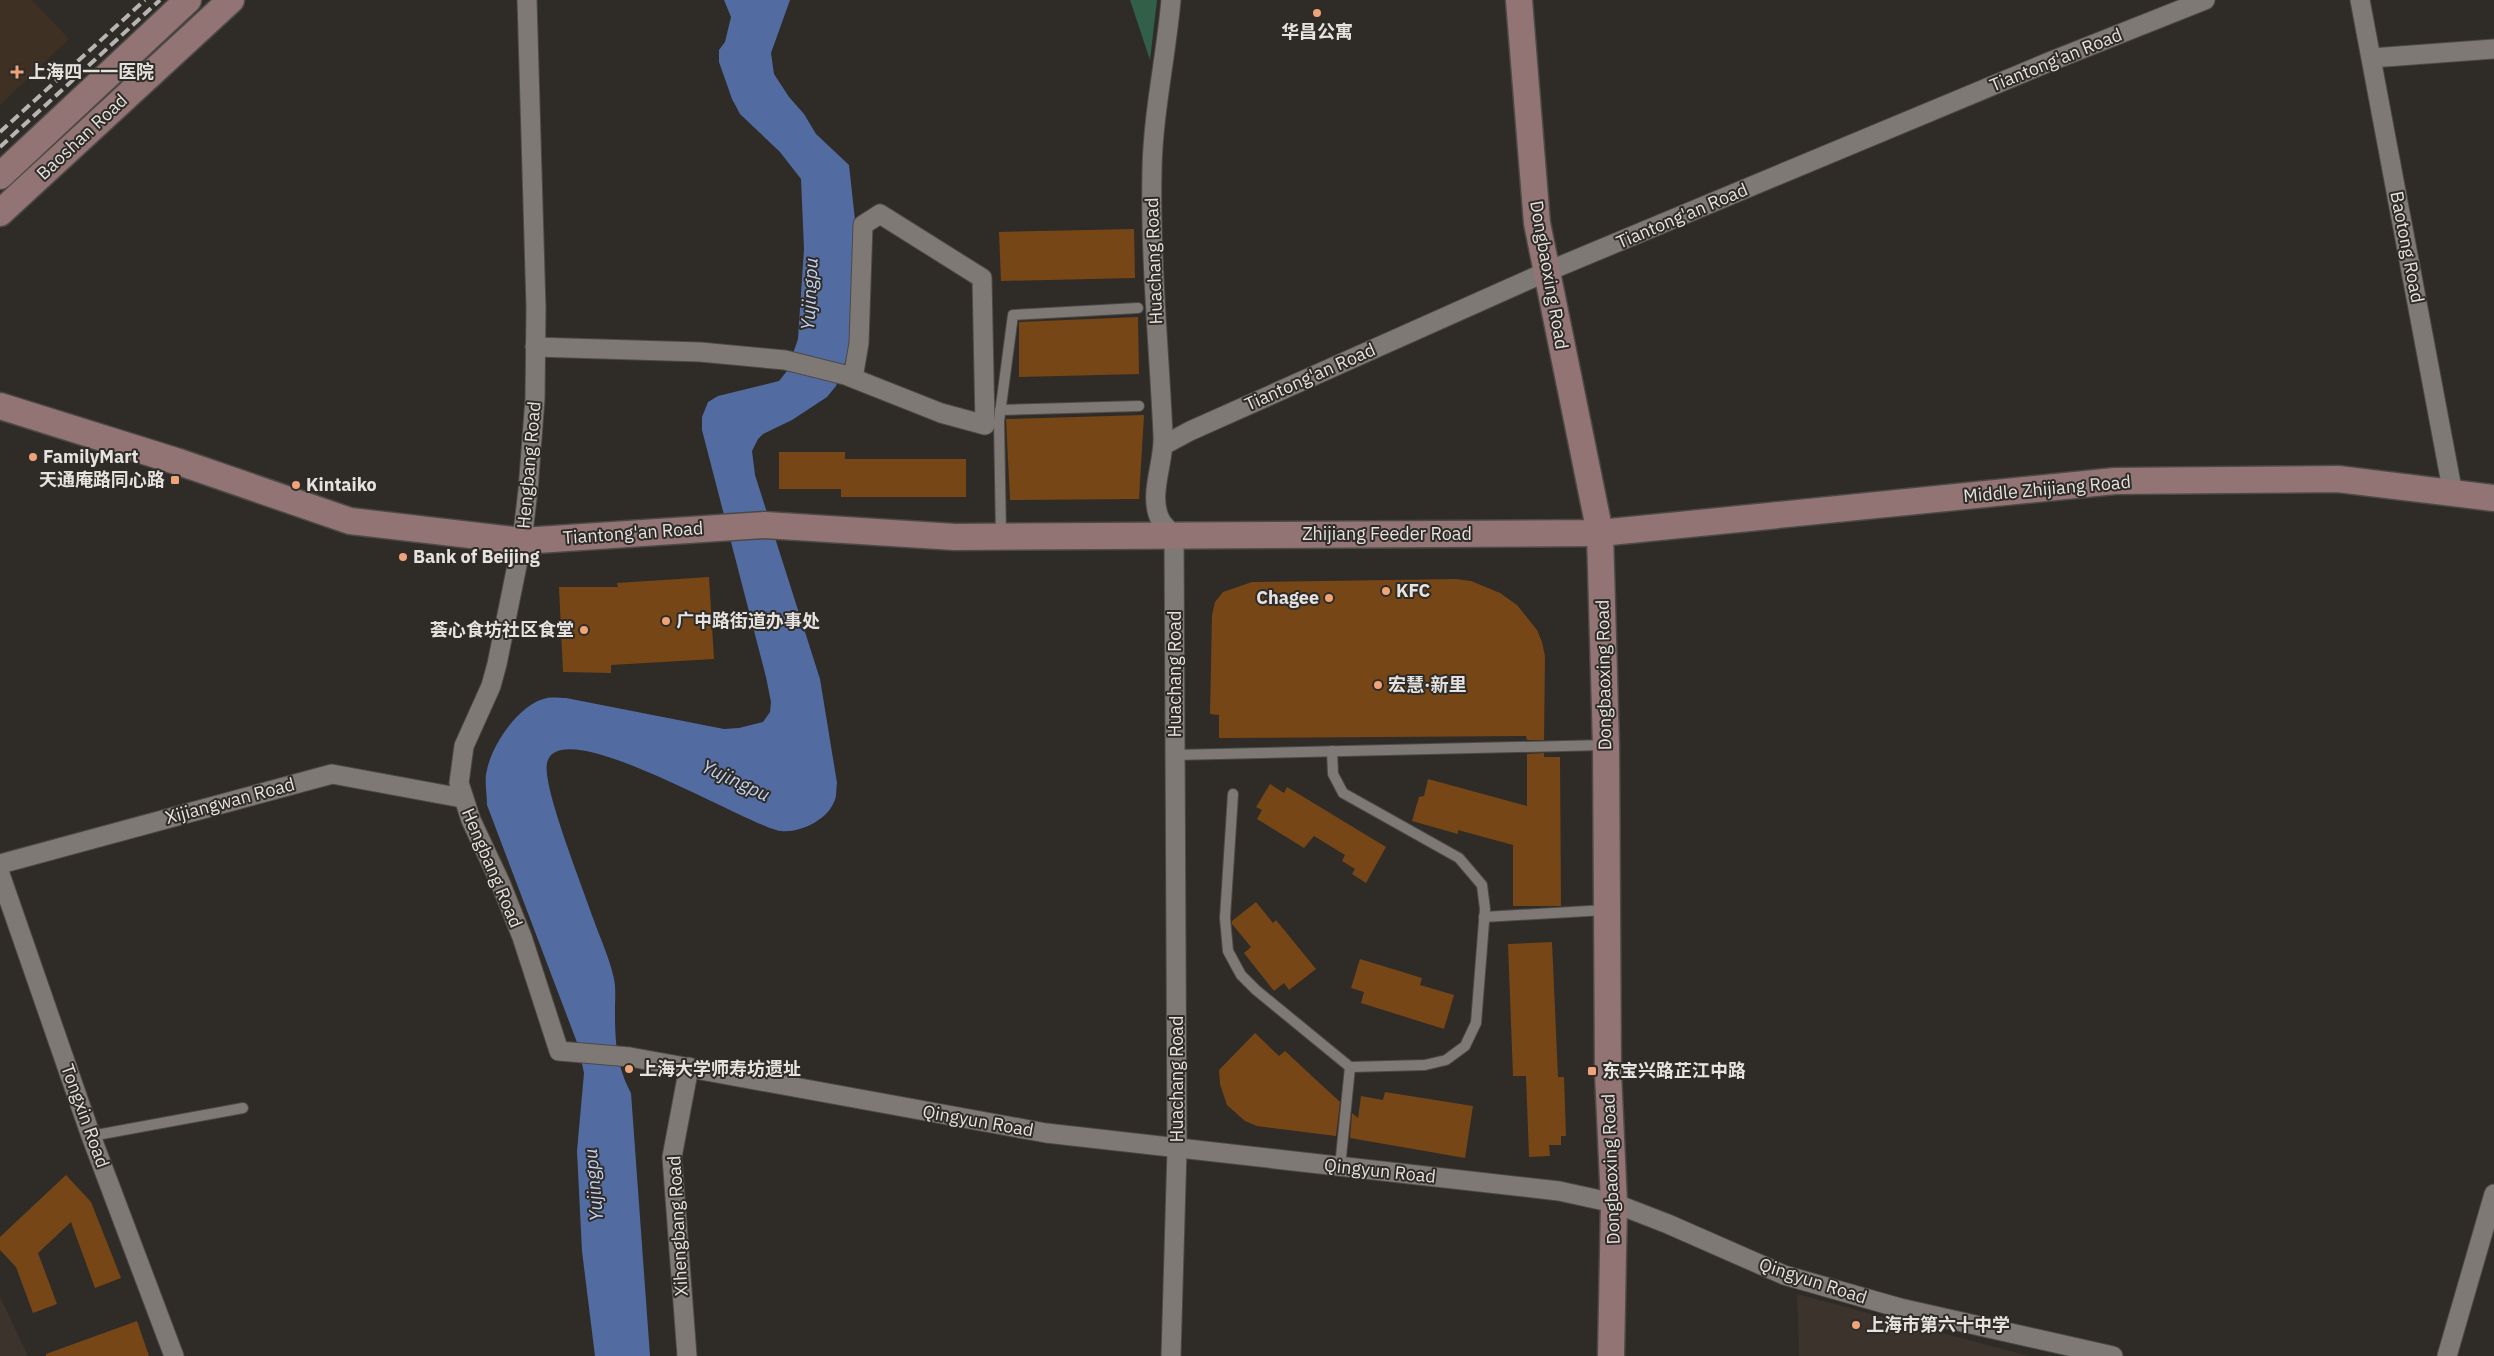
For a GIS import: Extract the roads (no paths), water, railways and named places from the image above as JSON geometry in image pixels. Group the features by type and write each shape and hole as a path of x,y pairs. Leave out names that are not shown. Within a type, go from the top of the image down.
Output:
{"street":[{"name":"Baoshan Road","path":"0,176 188,0"},
{"name":"Baoshan Road","path":"0,213 231,0"},
{"name":"Hengbang Road","path":"527,0 533,158 535,399 522,541 497,664 491,686 464,746 459,775 462,798 516,923 564,1051"},
{"name":"Huachang Road","path":"1171,0 1166,54 1155,116 1152,169 1153,268 1164,445 1155,503 1162,521 1174,536 1177,1149 1171,1356"},
{"name":"Dongbaoxing Road","path":"1519,0 1537,223 1600,533 1606,745 1608,1073 1614,1203 1610,1356"},
{"name":"Tiantong'an Road","path":"1164,445 1190,431 1546,272 2049,62 2205,0"},
{"name":"Baotong Road","path":"2360,0 2453,494"},
{"path":"2372,58 2494,49"},
{"path":"535,347 700,352 785,360 849,377 941,413 985,425 982,278 880,214 863,225 859,343 849,377"},
{"name":"Tiantong'an Road","path":"0,406 180,462 350,521 522,541 715,527 765,526 936,536 1001,537"},
{"name":"Middle Zhijiang Road","path":"1600,533 2115,481 2338,479 2494,498"},
{"name":"Zhijiang Feeder Road","path":"1174,536 1600,533"},
{"path":"1001,537 1174,536"},
{"name":"Xijiangwan Road","path":"0,864 332,774 462,798"},
{"name":"Tongxin Road","path":"0,874 91,1136 174,1356"},
{"name":"Qingyun Road","path":"564,1051 630,1057 793,1085 968,1120 1046,1133 1559,1191 1614,1203 1668,1224 1784,1275 1900,1308 2113,1356"},
{"name":"Xihengbang Road","path":"687,1356 672,1158 688,1067"},
{"path":"2447,1356 2494,1194"}],"lane":[{"path":"1001,537 1000,410 1014,315 1138,308"},
{"path":"1000,410 1139,406"},
{"path":"1175,755 1606,745"},
{"path":"1233,794 1225,918 1228,951 1241,975 1256,990 1350,1067 1425,1065 1446,1060 1465,1046 1476,1023 1484,917 1482,885 1459,858 1343,793 1333,774 1332,751"},
{"path":"1484,917 1606,910"},
{"path":"1340,1166 1350,1067"},
{"path":"91,1136 243,1108"}],"water":[{"name":"Yujingpu","path":"724,0 790,0 771,53 774,74 789,97 804,114 816,134 849,165 855,220 856,289 847,357 836,386 827,397 792,420 763,434 752,451 755,475 820,679 837,783 835,800 819,820 796,830 781,831 763,825 618,760 584,751 559,751 547,763 547,775 557,815 612,971 615,986 617,1052 622,1072 631,1093 650,1356 595,1356 582,1251 577,1151 584,1073 578,1045 487,805 486,778 495,748 509,726 527,708 537,701 547,698 566,698 724,729 739,728 763,722 770,712 771,702 766,677 702,430 702,417 708,402 718,396 779,381 787,371 798,339 804,249 801,179 780,152 740,114 732,99 719,62 719,50 725,42 731,17"}],"railway":[{"path":"0,132 145,0"},
{"path":"0,147 160,0"}],"place":[{"name":"华昌公寓","path":"1317,13"},
{"name":"上海四一一医院","path":"17,72"},
{"name":"FamilyMart","path":"33,457"},
{"name":"天通庵路同心路","path":"175,480"},
{"name":"Kintaiko","path":"296,485"},
{"name":"Bank of Beijing","path":"403,557"},
{"name":"KFC","path":"1386,591"},
{"name":"Chagee","path":"1329,598"},
{"name":"广中路街道办事处","path":"666,621"},
{"name":"荟心食坊社区食堂","path":"584,630"},
{"name":"宏慧·新里","path":"1378,685"},
{"name":"上海大学师寿坊遗址","path":"629,1069"},
{"name":"东宝兴路芷江中路","path":"1592,1071"},
{"name":"上海市第六十中学","path":"1856,1325"}]}
